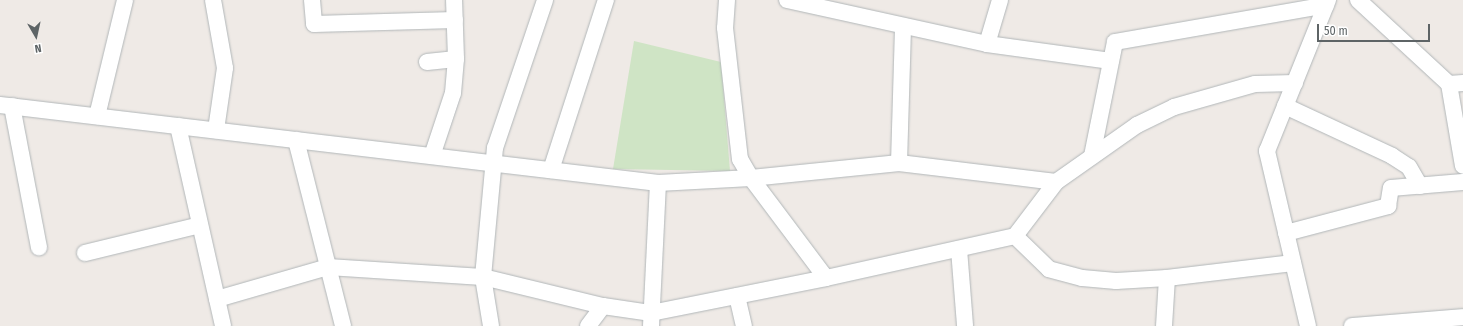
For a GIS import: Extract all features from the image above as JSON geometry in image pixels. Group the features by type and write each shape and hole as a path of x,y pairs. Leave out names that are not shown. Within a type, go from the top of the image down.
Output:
{"street":[{"path":"96,116 125,0"},
{"path":"213,0 225,68 216,130"},
{"path":"312,0 314,24 455,20"},
{"path":"432,156 453,93 456,59 454,0"},
{"path":"491,326 483,276 495,148 545,0"},
{"path":"550,170 606,0"},
{"path":"727,0 725,28 740,159 751,178 826,278"},
{"path":"787,0 815,3 903,26 987,44 1111,60"},
{"path":"987,44 1000,0"},
{"path":"1358,0 1456,83 1463,166"},
{"path":"1092,156 1115,42 1327,2"},
{"path":"1308,326 1267,150 1327,2"},
{"path":"899,163 903,26"},
{"path":"427,62 456,59"},
{"path":"217,299 328,267 483,276 651,319 737,296 1015,236 1056,182 1137,125 1174,107 1255,84 1294,83"},
{"path":"39,247 6,106 658,183 751,178 899,163 1056,182"},
{"path":"1285,106 1392,156 1409,167 1420,186"},
{"path":"178,126 223,326"},
{"path":"296,140 343,326"},
{"path":"1286,232 1388,206 1391,188 1463,182"},
{"path":"651,319 658,183"},
{"path":"85,253 200,225"},
{"path":"1015,236 1049,269 1082,278 1116,280 1167,278 1293,263"},
{"path":"959,249 965,326"},
{"path":"1164,326 1167,278"},
{"path":"737,296 744,326"},
{"path":"588,326 603,306"},
{"path":"1352,326 1463,317"}],"green space":[{"path":"634,41 721,62 730,171 613,169"}]}
